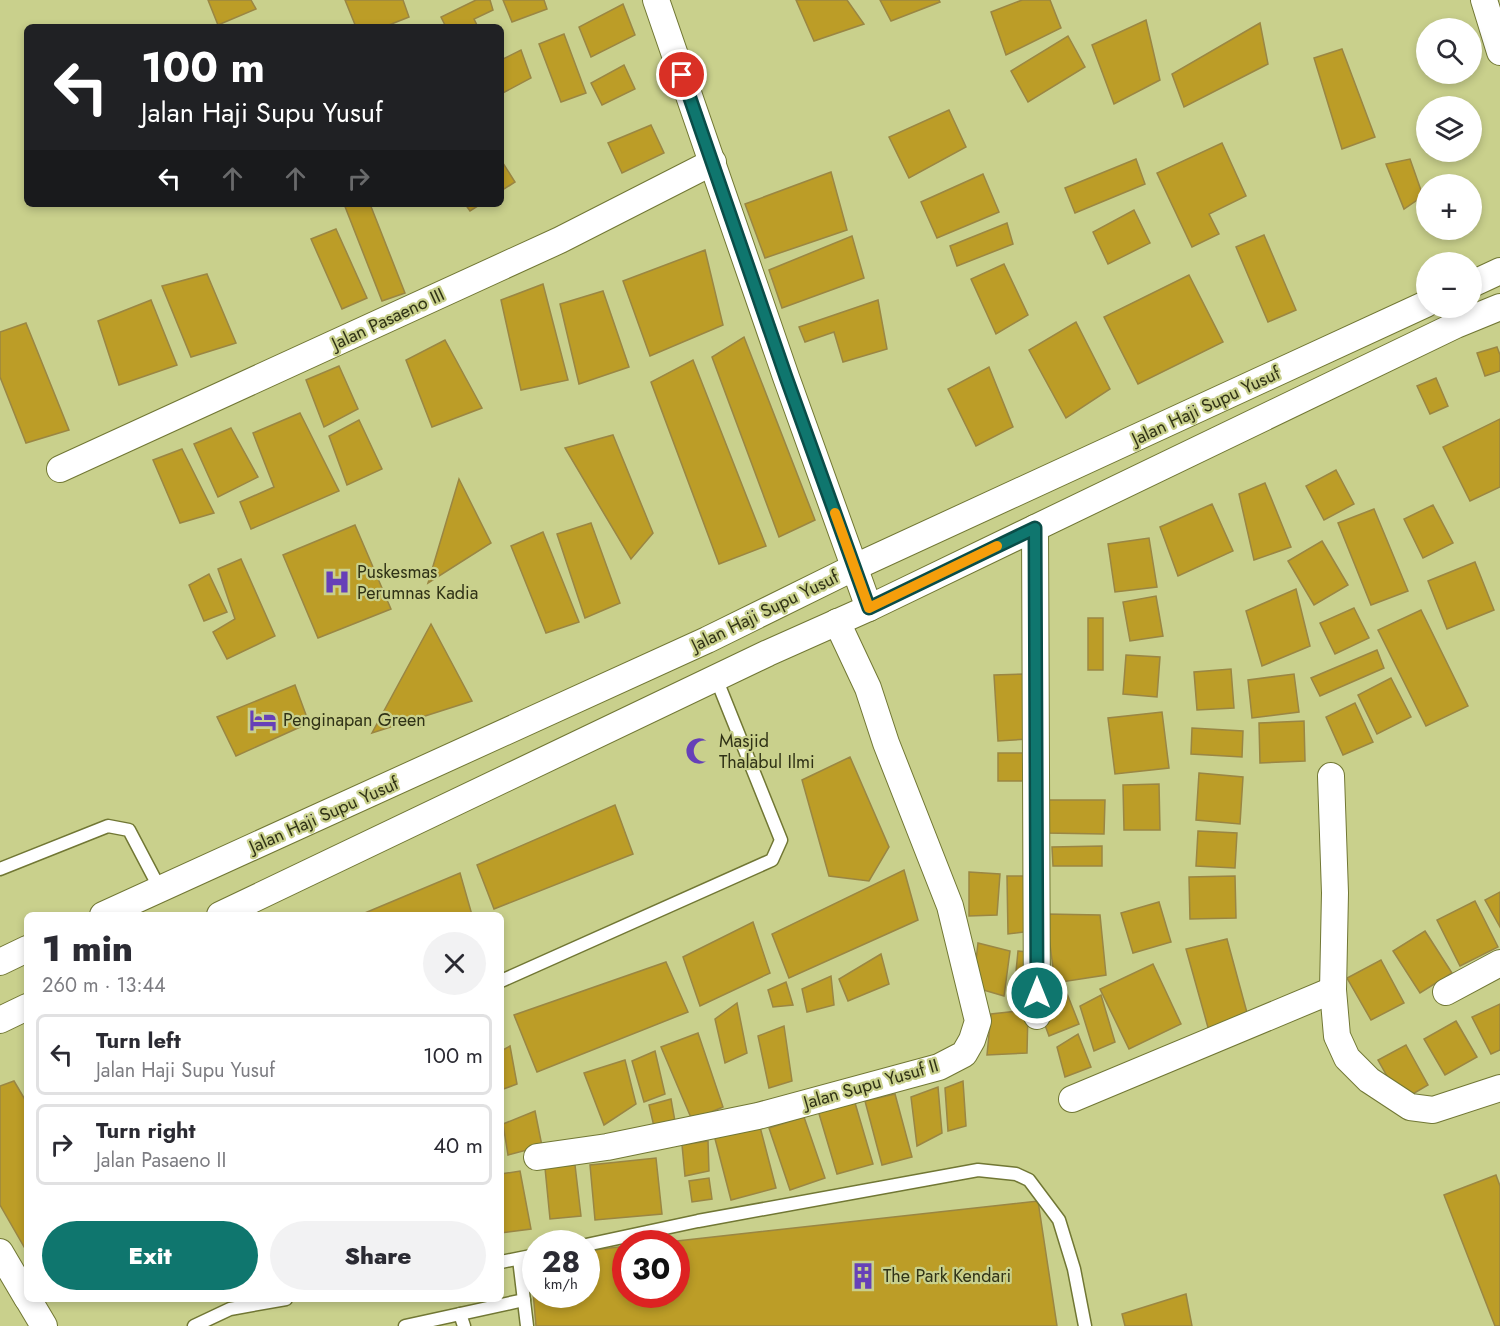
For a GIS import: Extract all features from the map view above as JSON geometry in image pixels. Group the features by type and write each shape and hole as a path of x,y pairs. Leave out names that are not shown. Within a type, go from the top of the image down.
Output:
{"street":[{"path":"656,0 786,377 869,608"},
{"path":"1484,0 1500,52"},
{"name":"Jalan Pasaeno III","path":"60,469 560,240 713,162"},
{"path":"1482,279 1500,271"},
{"name":"Jalan Haji Supu Yusuf","path":"226,912 716,678 869,608 1456,325 1500,307"},
{"name":"Jalan Haji Supu Yusuf","path":"110,912 697,645 855,567 1416,309"},
{"path":"1035,528 1037,1016"},
{"name":"Jalan Supu Yusuf II","path":"537,1157 607,1147 769,1113 939,1067 964,1054 972,1040 978,1021 950,906 886,743 868,688 837,622"},
{"path":"1331,776 1335,893 1333,990 1337,1036 1347,1058 1369,1080 1410,1107 1433,1110 1500,1088"},
{"path":"0,962 24,951"},
{"path":"1446,992 1500,963"},
{"path":"1072,1099 1333,990"},
{"path":"0,1020 24,1008"},
{"path":"0,1252 24,1293"},
{"path":"29,1302 44,1326"}],"lane":[{"path":"504,980 772,860 781,840 716,678"},
{"path":"0,869 108,826 129,831 160,889"},
{"path":"600,1242 698,1221 978,1170 1016,1174 1029,1180 1059,1220 1074,1269 1084,1326"},
{"path":"504,1262 522,1258"},
{"path":"519,1259 522,1284"},
{"path":"405,1326 462,1320 522,1301"},
{"path":"194,1326 230,1309 269,1302"},
{"path":"525,1308 527,1326"}],"building":[{"path":"208,0 251,0 256,9 220,24 218,24"},
{"path":"345,0 403,0 409,17 392,24 355,24"},
{"path":"476,0 490,0 493,10 474,19 476,24 444,24 441,17"},
{"path":"503,0 544,0 547,9 512,22"},
{"path":"796,0 847,0 864,24 814,41"},
{"path":"880,0 939,0 940,2 891,21"},
{"path":"1022,0 1050,0 1061,28 1006,55 991,12"},
{"path":"623,4 635,35 591,57 579,27"},
{"path":"1146,20 1160,80 1114,104 1092,45"},
{"path":"1260,23 1268,64 1184,107 1172,74"},
{"path":"564,34 586,93 561,102 539,44"},
{"path":"1068,36 1085,67 1028,102 1011,71"},
{"path":"1342,49 1375,137 1342,149 1314,58"},
{"path":"521,50 531,78 504,92 504,58"},
{"path":"624,65 635,89 602,105 591,83"},
{"path":"949,110 966,147 909,178 889,137"},
{"path":"651,125 664,153 622,173 608,143"},
{"path":"1222,143 1246,196 1209,214 1219,234 1192,247 1157,173"},
{"path":"1136,159 1145,184 1075,213 1065,188"},
{"path":"1410,159 1416,176 1416,201 1404,209 1386,164"},
{"path":"504,165 515,182 504,189"},
{"path":"831,172 847,230 765,258 745,204"},
{"path":"983,174 999,212 937,238 921,202"},
{"path":"345,207 371,207 405,293 382,301"},
{"path":"1134,210 1150,243 1108,264 1093,232"},
{"path":"1007,223 1013,244 957,266 950,246"},
{"path":"336,229 367,298 342,309 311,239"},
{"path":"1264,235 1296,310 1268,322 1236,247"},
{"path":"852,236 864,278 782,308 769,270"},
{"path":"705,250 723,325 650,356 623,281"},
{"path":"1004,264 1028,315 996,334 971,279"},
{"path":"207,274 236,343 191,357 162,286"},
{"path":"1189,275 1223,342 1138,384 1104,317"},
{"path":"543,284 568,380 521,390 501,300"},
{"path":"603,291 629,367 579,384 560,304"},
{"path":"151,300 177,365 119,385 98,321"},
{"path":"878,300 887,349 843,362 834,332 805,342 799,327"},
{"path":"1076,322 1110,389 1066,418 1029,350"},
{"path":"26,323 69,430 26,443 0,377 0,332"},
{"path":"744,337 815,520 779,537 712,357"},
{"path":"445,340 482,408 432,427 406,360"},
{"path":"1497,347 1500,355 1500,371 1485,376 1477,353"},
{"path":"693,360 766,546 719,564 651,382"},
{"path":"339,366 358,409 324,427 306,380"},
{"path":"989,367 1013,427 976,446 948,389"},
{"path":"1436,378 1448,406 1430,414 1417,386"},
{"path":"300,413 339,491 251,529 240,502 274,487 253,433"},
{"path":"1500,419 1500,487 1470,501 1443,447"},
{"path":"359,420 382,469 347,485 329,436"},
{"path":"231,428 258,477 218,497 194,444"},
{"path":"613,435 653,533 631,559 565,448"},
{"path":"182,449 214,513 180,523 153,460"},
{"path":"1336,470 1354,504 1324,520 1306,486"},
{"path":"459,479 491,543 428,583"},
{"path":"1265,483 1291,547 1254,560 1239,494"},
{"path":"1212,504 1233,551 1178,576 1160,527"},
{"path":"1433,505 1453,543 1423,558 1404,519"},
{"path":"1374,509 1408,591 1371,605 1338,523"},
{"path":"591,523 620,603 585,618 557,534"},
{"name":"Puskesmas Perumnas Kadia","path":"355,525 391,609 318,638 283,555"},
{"path":"543,532 579,622 546,633 511,546"},
{"path":"1149,538 1157,587 1115,592 1108,544"},
{"path":"1322,541 1348,585 1314,605 1288,561"},
{"path":"241,559 275,636 227,659 213,632 235,619 218,569"},
{"path":"1475,562 1494,610 1447,629 1428,581"},
{"path":"209,574 227,612 204,621 189,585"},
{"path":"1296,589 1310,646 1262,666 1246,611"},
{"path":"1156,596 1163,636 1130,641 1123,602"},
{"path":"1354,608 1369,638 1335,654 1320,623"},
{"path":"1421,610 1468,706 1426,726 1378,630"},
{"path":"1088,618 1103,618 1103,670 1088,670"},
{"path":"431,624 472,701 372,733"},
{"path":"1377,650 1384,668 1320,696 1311,678"},
{"path":"1126,655 1160,657 1157,697 1123,694"},
{"path":"1231,669 1234,708 1197,710 1194,672"},
{"path":"1025,674 1029,739 998,741 994,675"},
{"path":"1294,674 1299,712 1252,718 1248,680"},
{"path":"1391,678 1411,717 1377,734 1358,695"},
{"name":"Penginapan Green","path":"295,685 309,723 236,756 217,717"},
{"path":"1355,703 1373,742 1343,755 1326,717"},
{"path":"1162,712 1169,768 1115,774 1108,718"},
{"path":"1304,721 1305,761 1260,763 1259,723"},
{"path":"1192,728 1243,731 1242,757 1191,754"},
{"path":"998,753 1031,753 1031,781 998,781"},
{"path":"850,757 889,847 869,881 829,876 802,780"},
{"path":"1199,773 1243,777 1240,824 1196,820"},
{"path":"1159,784 1160,830 1124,830 1123,785"},
{"path":"1045,800 1105,800 1104,834 1045,833"},
{"path":"615,805 633,854 494,909 477,865"},
{"path":"1198,831 1237,833 1235,868 1196,866"},
{"path":"1102,846 1102,866 1053,866 1052,847"},
{"path":"904,870 918,920 789,978 772,934"},
{"path":"969,872 1000,874 997,915 969,916"},
{"path":"460,873 471,912 367,912"},
{"path":"1007,876 1026,876 1031,931 1008,934"},
{"path":"1235,876 1236,918 1190,919 1189,877"},
{"path":"1500,892 1500,927 1485,900"},
{"path":"1475,901 1498,947 1460,966 1437,920"},
{"path":"1159,902 1171,942 1133,953 1121,913"},
{"path":"1046,914 1100,915 1106,975 1055,983"},
{"path":"753,922 770,973 700,1006 683,957"},
{"path":"1425,931 1452,973 1420,993 1393,951"},
{"path":"1227,939 1249,1020 1209,1031 1186,949"},
{"path":"978,943 1010,951 1004,996 973,987"},
{"path":"1018,951 1039,953 1036,993 1014,992"},
{"path":"881,954 889,984 848,1001 839,979"},
{"path":"1381,960 1404,1003 1371,1020 1347,978"},
{"path":"666,962 688,1012 537,1072 514,1015"},
{"path":"1153,964 1181,1024 1129,1049 1100,989"},
{"path":"831,976 834,1005 807,1012 802,989"},
{"path":"786,982 793,1005 773,1007 768,990"},
{"path":"1066,991 1079,1024 1049,1036 1038,1006"},
{"path":"1101,995 1115,1042 1094,1051 1080,1006"},
{"path":"737,1003 747,1053 725,1063 715,1019"},
{"path":"1500,1004 1500,1050 1491,1054 1472,1017"},
{"path":"1028,1010 1027,1053 987,1055 991,1014"},
{"path":"1456,1021 1477,1057 1445,1075 1424,1039"},
{"path":"784,1026 792,1081 769,1088 758,1036"},
{"path":"698,1033 723,1107 692,1120 661,1047"},
{"path":"1078,1034 1091,1067 1065,1077 1057,1047"},
{"path":"1406,1045 1428,1085 1401,1101 1378,1060"},
{"path":"510,1046 517,1084 504,1089 504,1049"},
{"path":"655,1051 665,1094 644,1102 632,1061"},
{"path":"625,1060 636,1104 604,1125 584,1073"},
{"path":"14,1081 24,1098 24,1247 0,1205 0,1086"},
{"path":"963,1081 966,1126 948,1131 945,1088"},
{"path":"938,1087 942,1133 917,1146 911,1097"},
{"path":"895,1094 912,1157 882,1165 865,1101"},
{"path":"853,1096 873,1164 837,1174 817,1107"},
{"path":"671,1099 676,1127 655,1131 649,1105"},
{"path":"535,1111 542,1146 508,1155 504,1124"},
{"path":"804,1117 825,1178 790,1190 769,1128"},
{"path":"759,1123 776,1188 731,1200 714,1135"},
{"path":"708,1141 709,1171 685,1176 682,1145"},
{"path":"656,1158 662,1214 595,1220 590,1165"},
{"path":"575,1165 581,1216 550,1219 545,1168"},
{"path":"520,1171 531,1229 504,1233 504,1174"},
{"path":"1496,1175 1500,1186 1500,1326 1495,1326 1444,1195"},
{"path":"709,1178 712,1199 692,1202 689,1181"},
{"name":"The Park Kendari","path":"1038,1201 1057,1326 536,1326 534,1308 600,1308 600,1249 612,1248 612,1308 690,1308 690,1240"},
{"path":"1186,1294 1192,1326 1125,1326 1122,1314"}],"slow traffic":[{"path":"835,513 869,608 997,546"}],"place":[{"name":"Puskesmas Perumnas Kadia","path":"337,582"},
{"name":"Penginapan Green","path":"263,720"},
{"name":"Masjid Thalabul Ilmi","path":"699,751"},
{"name":"The Park Kendari","path":"863,1276"}],"route":[{"path":"682,75 786,377 869,608 1035,528 1037,993"}]}
